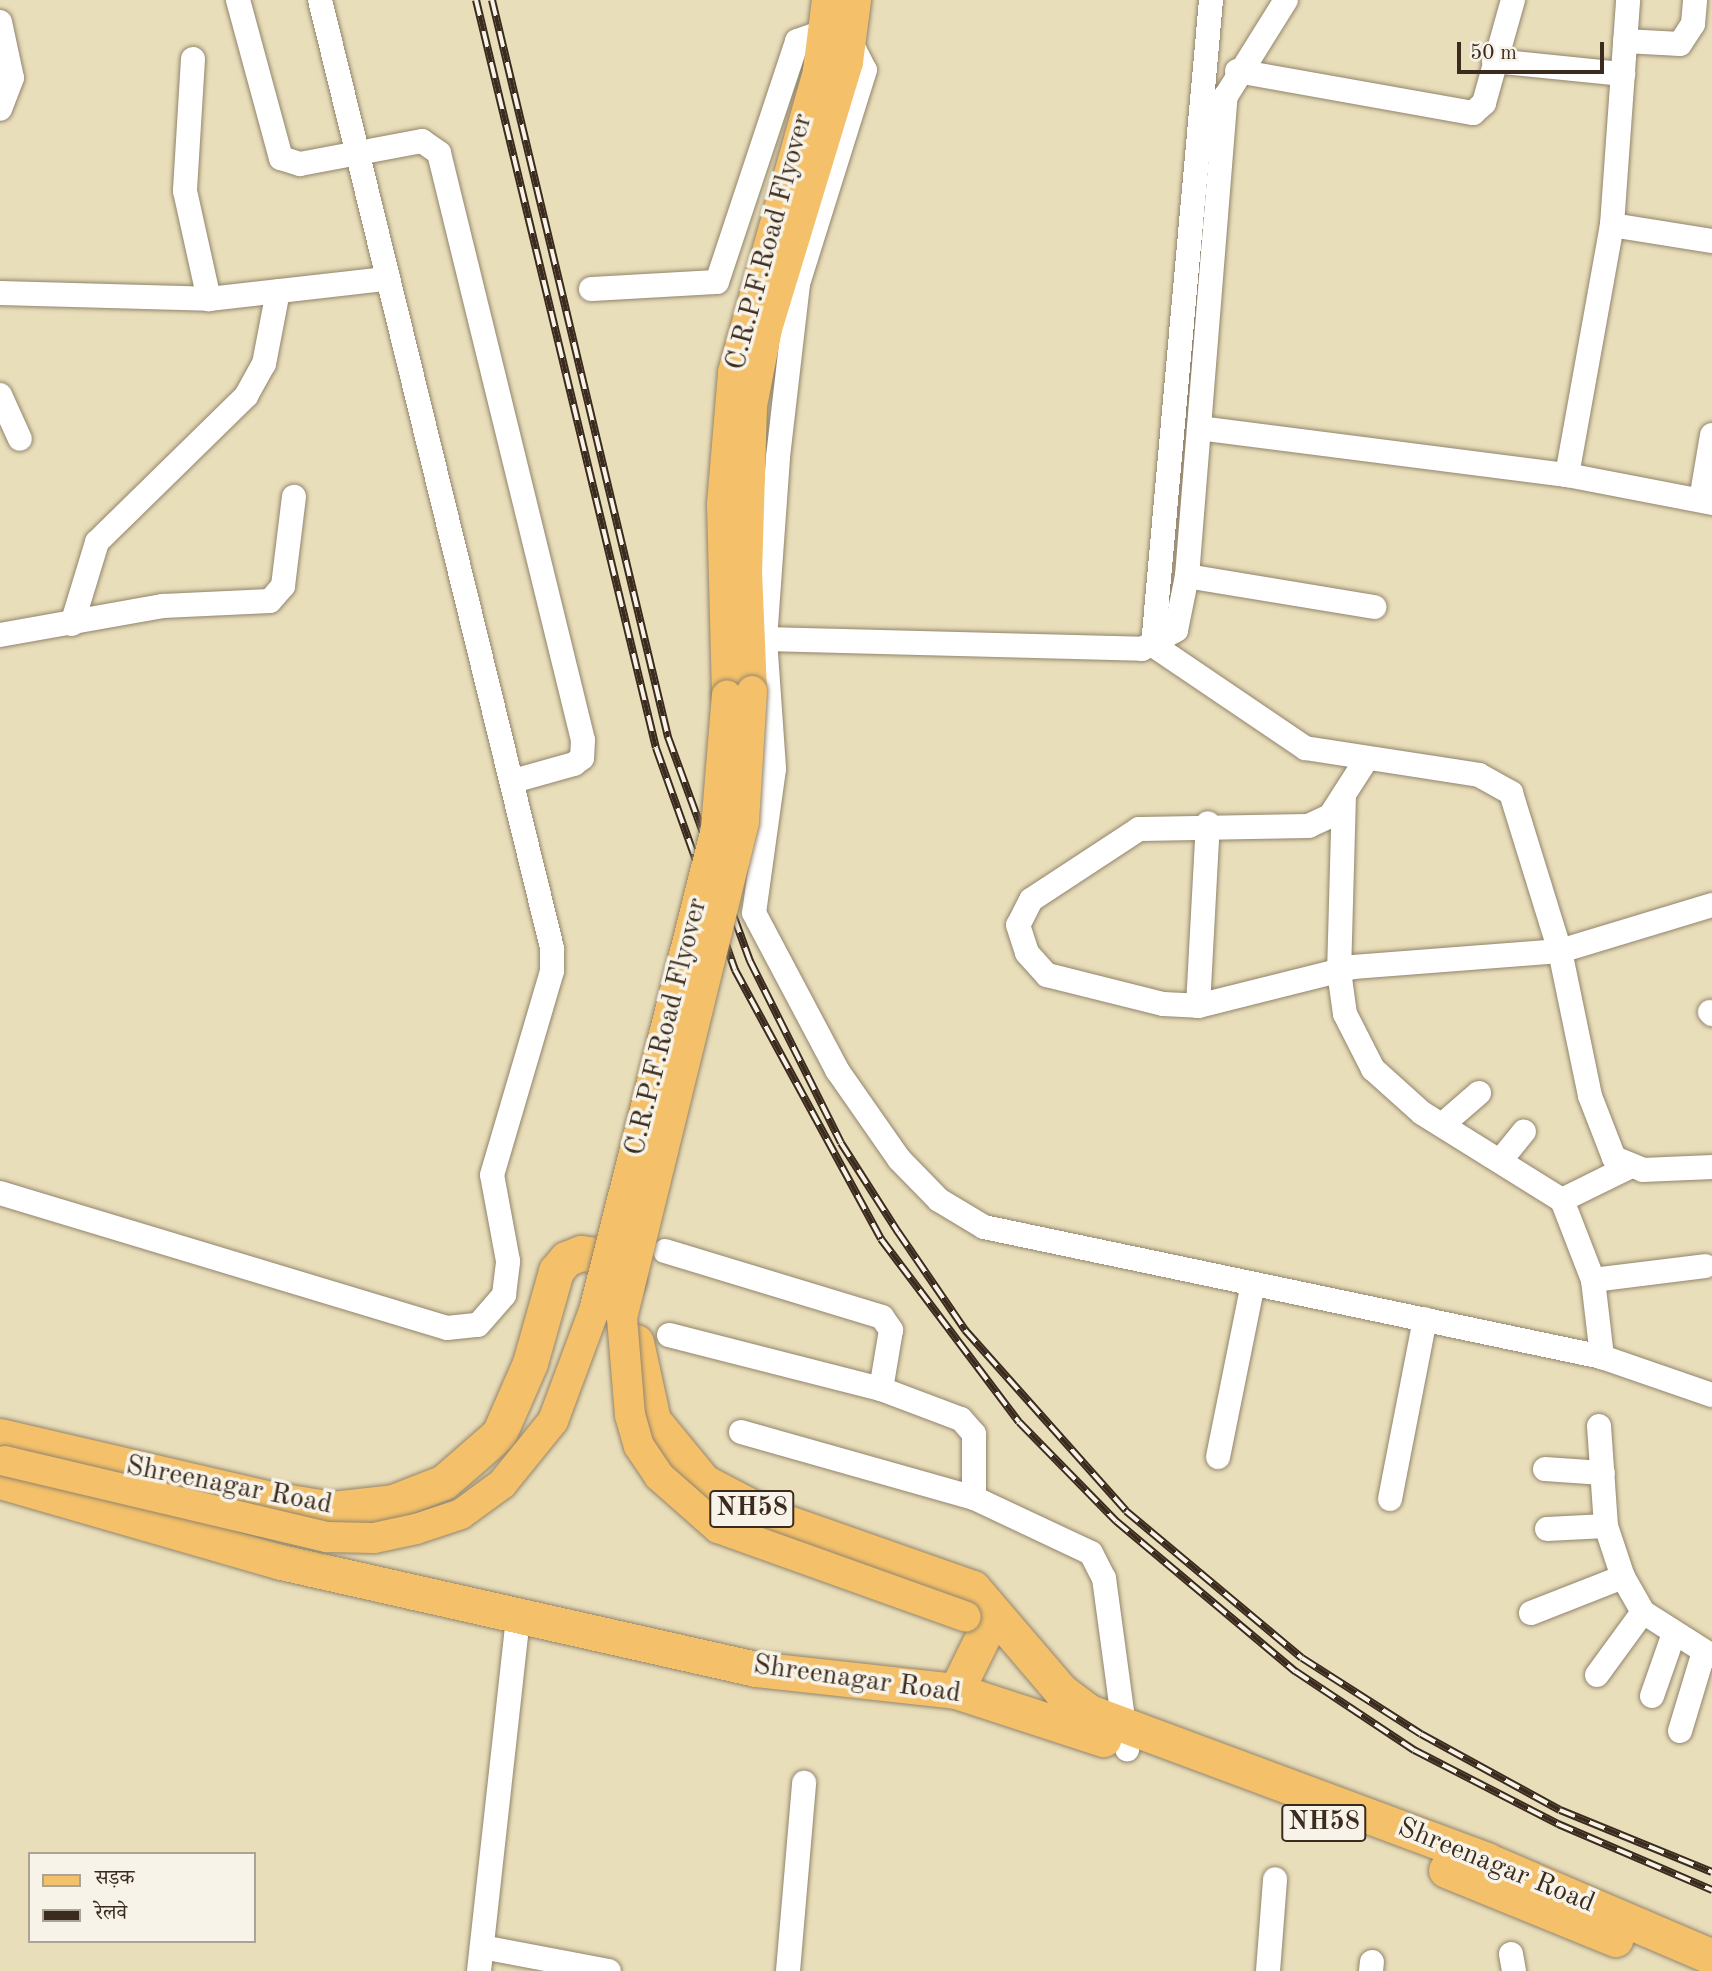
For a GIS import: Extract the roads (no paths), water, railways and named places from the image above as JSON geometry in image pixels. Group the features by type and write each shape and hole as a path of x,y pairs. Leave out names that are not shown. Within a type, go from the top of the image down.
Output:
{"highway":[{"name":"Shreenagar Road","path":"1,1460 332,1509 393,1502 461,1471 499,1434 530,1363 556,1271 566,1259 594,1253 625,1270 641,1384 653,1420 704,1482 771,1517 959,1580 1072,1700 1126,1740 1461,1876 1685,1971"},
{"name":"Shreenagar Road","path":"1,1460 281,1562 757,1669 957,1691 1032,1711 1486,1860 1712,1957"},
{"path":"957,1691 976,1624"}],"main road":[{"name":"C.R.P.F.Road Flyover","path":"827,0 825,31 803,168 752,406 747,574 753,754 744,822 622,1318 624,1391 639,1446 659,1476 718,1528 1021,1643"},
{"name":"C.R.P.F.Road Flyover","path":"1,1460 281,1531 374,1538 461,1514 502,1484 553,1421 597,1299 716,828 726,761 725,433 744,318 852,44 856,0"}],"street":[{"path":"238,0 281,158 300,164 422,141 439,153 583,740 582,758 574,764 513,781"},
{"path":"0,1193 447,1328 478,1325 504,1295 509,1277 492,1175 552,971 552,948 513,781 384,279 320,0"},
{"path":"1153,645 1211,0"},
{"path":"1153,645 1181,621 1187,576 1226,96 1237,71 1286,0"},
{"path":"1237,71 1473,113 1484,103 1513,0"},
{"path":"1567,475 1612,225 1628,0"},
{"path":"1625,41 1680,44 1693,24 1696,0"},
{"path":"0,22 12,78 0,109"},
{"path":"591,289 717,282 797,41 825,31 852,44 865,70 798,284 765,639 774,769 754,913 837,1070 899,1159 939,1200 984,1227 1252,1288 1425,1319 1602,1357 1712,1395"},
{"path":"193,59 185,191 209,299"},
{"path":"1494,61 1623,74"},
{"path":"1612,225 1712,240"},
{"path":"0,293 209,299 384,279"},
{"path":"72,624 97,542 246,396 264,364 278,291"},
{"path":"0,395 20,439"},
{"path":"1199,428 1567,475 1706,501 1712,435"},
{"path":"0,635 163,606 278,597 293,497"},
{"path":"1187,576 1374,607"},
{"path":"765,639 1153,645 1305,748 1366,760 1479,775 1511,793 1560,951 1590,1096 1614,1158 1629,1167"},
{"path":"1366,760 1330,816 1309,826 1208,823 1139,829 1031,900 1018,925 1027,953 1048,975 1198,1006 1339,971 1560,951 1712,905"},
{"path":"1344,795 1339,971 1345,1014 1373,1069 1442,1125 1562,1200 1594,1280 1602,1357"},
{"path":"1198,1006 1208,823"},
{"path":"1442,1125 1479,1093"},
{"path":"1500,1161 1524,1131"},
{"path":"1562,1200 1629,1167 1712,1167"},
{"path":"665,1251 882,1317 891,1330 881,1389"},
{"path":"1594,1280 1705,1266"},
{"path":"1218,1457 1252,1288"},
{"path":"1390,1499 1425,1319"},
{"path":"669,1335 881,1389 970,1424 974,1498"},
{"path":"1599,1426 1606,1526 1623,1577 1643,1612 1673,1636 1708,1656 1680,1731"},
{"path":"741,1433 974,1498 1091,1553 1098,1563 1126,1740"},
{"path":"1545,1469 1603,1474"},
{"path":"1547,1529 1606,1526"},
{"path":"1531,1613 1623,1577"},
{"path":"1597,1675 1643,1612"},
{"path":"518,1616 480,1959 609,1971"},
{"path":"1653,1696 1673,1636"},
{"path":"784,1969 804,1783"},
{"path":"1268,1971 1275,1879"}],"railway":[{"path":"476,0 656,748 735,970 881,1239 1019,1422 1116,1521 1295,1671 1414,1750 1558,1824 1712,1890"},
{"path":"492,0 668,737 750,961 841,1143 898,1232 965,1330 1126,1511 1302,1658 1421,1734 1560,1810 1712,1872"}]}
